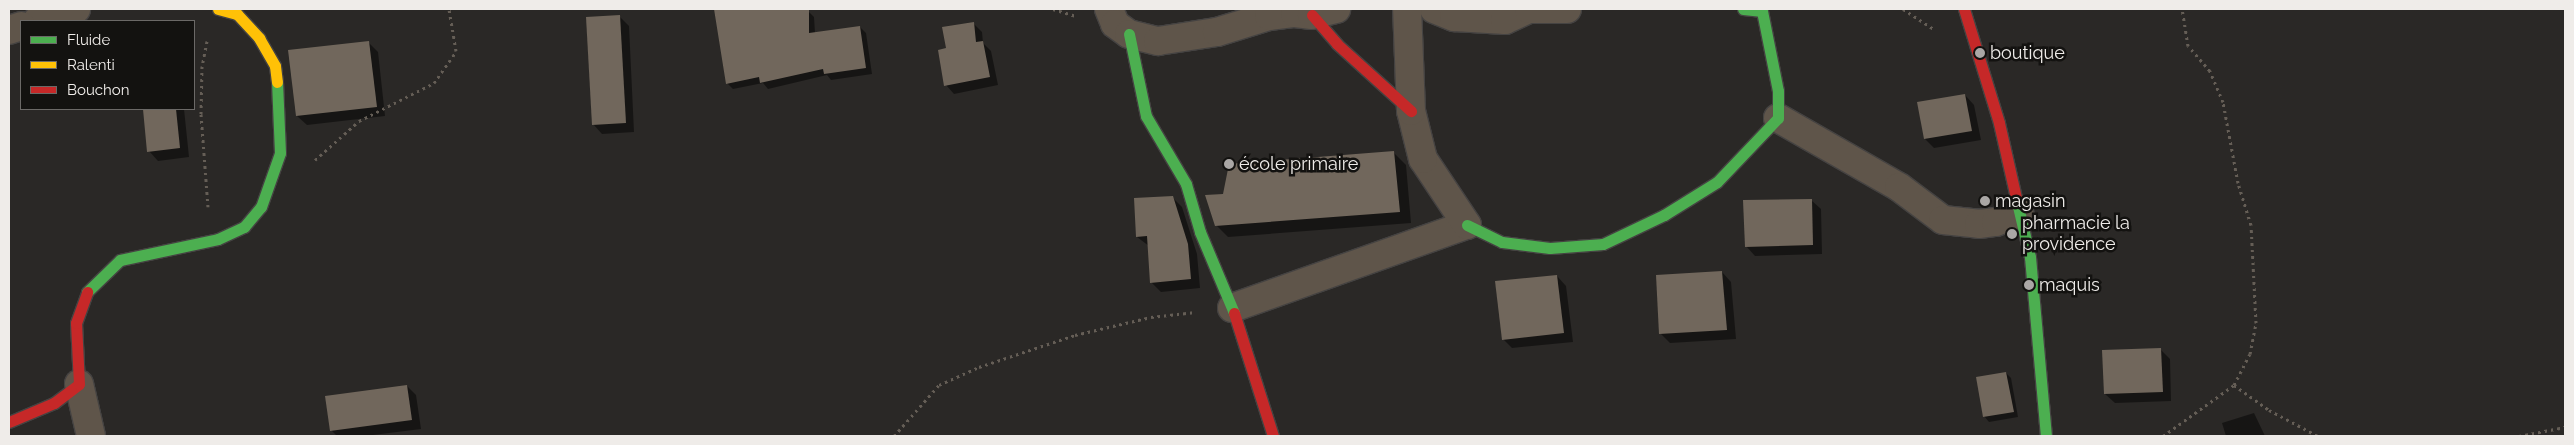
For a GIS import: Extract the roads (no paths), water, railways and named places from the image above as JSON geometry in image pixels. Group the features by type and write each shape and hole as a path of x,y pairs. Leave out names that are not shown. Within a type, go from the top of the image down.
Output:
{"street":[{"path":"40,20 76,9"},
{"path":"91,436 79,384 76,323 88,289 120,260 151,256 218,239 244,227 261,207 276,170 281,121 275,66 258,38 237,14 218,9"},
{"path":"1109,9 1115,24 1129,34 1158,41 1217,32 1269,16 1324,12 1337,44 1411,111"},
{"path":"1407,9 1411,111 1423,159 1467,225 1502,242 1550,248 1603,244 1664,215 1717,182 1778,118 1778,91 1762,11 1743,9"},
{"path":"1434,9 1454,17 1505,20 1529,9 1567,9"},
{"path":"1964,9 1999,123 2035,290 2046,436"},
{"path":"1129,34 1146,116 1186,184 1200,232 1232,308 1273,436"},
{"path":"1778,118 1899,186 1943,220 1978,224 1996,222 2019,213"},
{"path":"1232,308 1467,225"},
{"path":"9,422 54,403 79,384"}],"place":[{"name":"boutique","path":"1980,53"},
{"name":"école primaire","path":"1229,164"},
{"name":"magasin","path":"1985,201"},
{"name":"pharmacie la providence","path":"2012,234"},
{"name":"maquis","path":"2029,285"}]}
